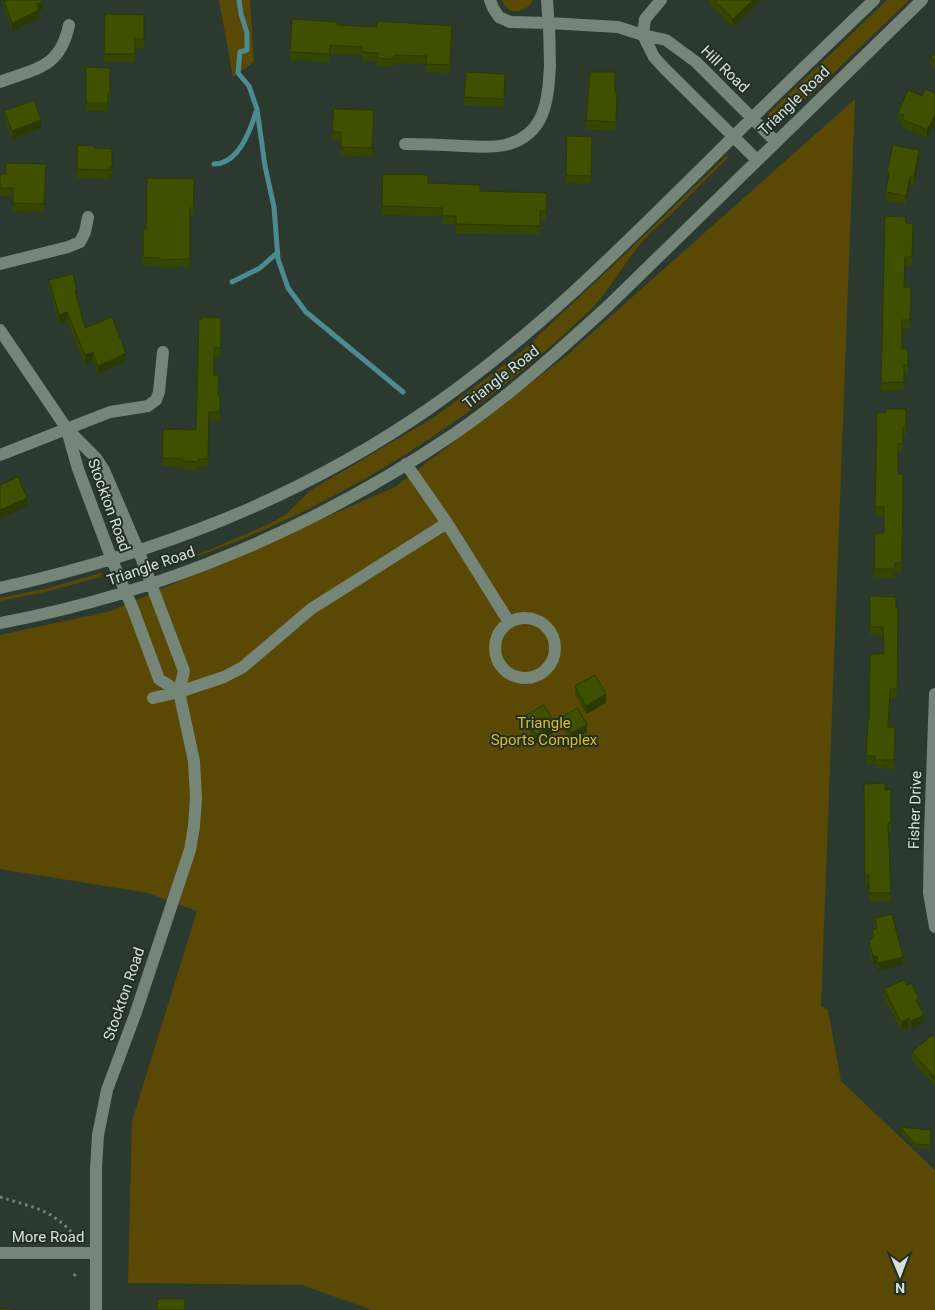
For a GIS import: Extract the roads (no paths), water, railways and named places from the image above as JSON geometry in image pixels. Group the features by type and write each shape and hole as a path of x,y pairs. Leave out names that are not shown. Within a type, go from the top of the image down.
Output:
{"street":[{"name":"Hill Road","path":"490,0 499,17 510,22 618,28 666,40 696,62 776,142"},
{"path":"405,144 491,147 505,145 518,140 532,130 546,110 548,98 550,23 547,0"},
{"path":"661,0 645,19 642,35 654,57 757,160"},
{"name":"Triangle Road","path":"0,588 52,577 139,552 222,522 287,492 344,461 428,409 544,319 666,204 732,137 874,0"},
{"name":"Triangle Road","path":"0,623 126,592 194,569 300,524 360,492 462,428 557,353 922,0"},
{"path":"0,82 51,61 62,48 69,25"},
{"path":"0,264 68,247 80,242 85,232 88,217"},
{"name":"Stockton Road","path":"0,330 67,429 96,458 104,470 139,552 184,671 179,692 194,761 196,798 190,850 135,1014 107,1090 98,1135 96,1169 96,1310"},
{"path":"0,455 110,412 148,406 156,400 159,392 163,352"},
{"name":"Stockton Road","path":"67,429 78,469 112,560 133,609 158,679 179,692"},
{"path":"406,464 447,523 509,622"},
{"path":"152,698 179,692 224,677 243,667 311,609 447,523"},
{"path":"527,618 537,620 551,633 555,642 555,652 547,670 539,676 529,679 518,679 509,675 498,664 494,649 496,638 501,629 509,622 527,618"},
{"name":"Fisher Drive","path":"935,694 930,883 935,927"},
{"name":"More Road","path":"0,1253 96,1253"}],"waterway":[{"path":"239,0 247,33 247,50 240,52 238,73 249,86 257,109 265,166 274,207 278,259 288,288 306,312 403,392"},
{"path":"214,164 230,159 242,146 256,112"},
{"path":"232,282 260,268 277,253"}],"park label":[{"name":"Triangle Sports Complex","path":"544,732"}]}
